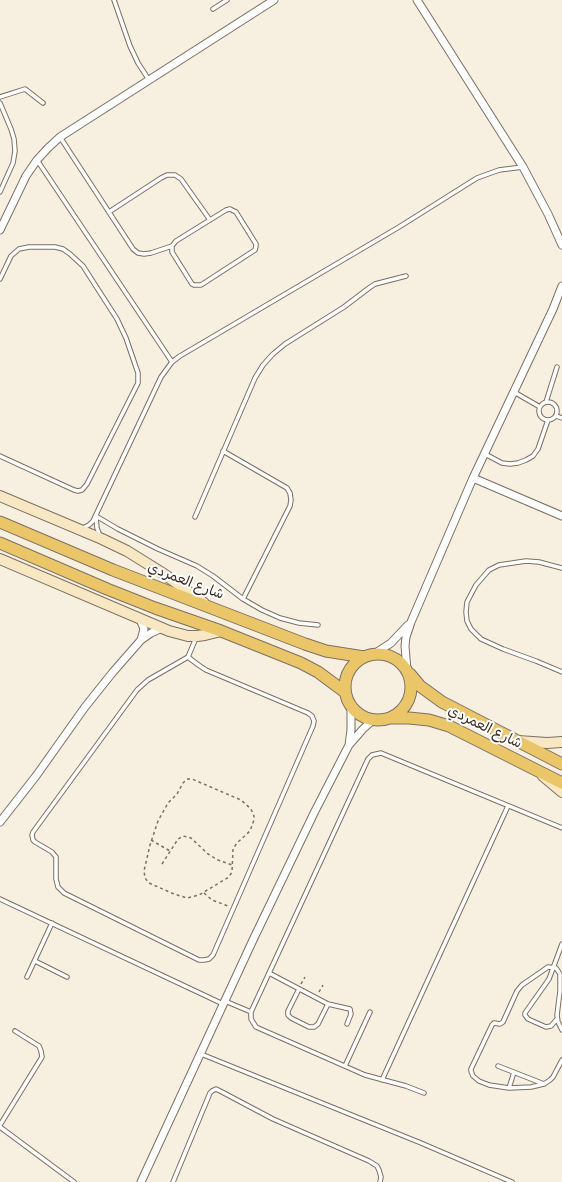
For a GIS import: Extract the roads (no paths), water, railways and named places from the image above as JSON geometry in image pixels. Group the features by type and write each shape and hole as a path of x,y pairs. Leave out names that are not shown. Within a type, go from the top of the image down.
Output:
{"main road":[{"name":"شارع العمردي","path":"0,522 113,570 214,610 326,651 369,655"},
{"path":"0,543 107,589 302,663 318,672 345,692"},
{"path":"381,654 399,660 408,671 412,686 409,700 401,711 389,718 374,720 361,715 351,707 345,692 346,680 350,669 359,660 369,655 381,654"},
{"name":"شارع العمردي","path":"408,671 420,686 442,702 562,764"},
{"name":"شارع العمردي","path":"389,718 419,718 449,726 562,783"}],"street":[{"path":"0,230 26,176 37,160 60,137 266,2 274,0"},
{"path":"417,0 523,167 548,214 562,245"},
{"path":"408,671 406,638 411,622 473,478 553,309 562,286"},
{"path":"473,478 562,516"},
{"path":"0,496 102,539 138,558 190,592 214,610"},
{"path":"0,559 178,634 197,636 221,631"},
{"path":"140,619 144,629 141,640"},
{"path":"369,655 387,646 411,622"},
{"path":"0,822 113,672 141,640 162,628"},
{"path":"349,745 352,722 351,707"},
{"path":"141,1182 284,875 349,745 363,729 374,720"},
{"path":"517,741 547,743 562,742"},
{"path":"539,772 562,792"}],"lane":[{"path":"114,0 130,46 138,64 149,80"},
{"path":"213,9 227,0"},
{"path":"0,97 25,89 44,103"},
{"path":"0,103 11,128 15,151 13,163 0,192"},
{"path":"60,137 132,249 138,253 151,253 172,246 176,241 226,210 233,210 236,212 256,244 255,250 198,286 192,284 172,252 172,246"},
{"path":"37,160 172,362"},
{"path":"78,529 89,525 96,516 161,377 172,362 399,227 477,178 499,170 523,167"},
{"path":"109,212 161,178 167,175 174,175 181,179 210,220"},
{"path":"0,279 11,256 19,249 29,246 55,247 63,249 70,254 83,266 117,319 126,338 138,373 138,383 87,484 82,490 74,490 0,456"},
{"path":"195,517 255,378 263,365 285,344 344,307 375,284 406,276"},
{"path":"556,416 548,420 544,419 540,416 539,411 542,404 546,402 557,367"},
{"path":"514,392 540,407"},
{"path":"546,402 554,404 557,412 556,416"},
{"path":"556,416 562,418"},
{"path":"485,454 510,464 526,460 533,456 538,449 548,420"},
{"path":"223,451 287,488 291,500 290,506 243,599"},
{"path":"96,516 97,528 102,539"},
{"path":"96,516 158,549 197,566 213,576 243,599 262,610 280,618 299,623 318,625"},
{"path":"562,568 539,562 526,561 499,565 489,570 476,585 467,602 466,612 467,621 471,630 480,639 503,649 536,660 562,672"},
{"path":"188,657 206,670 308,712 314,721 314,726 213,955 207,960 199,960 64,893 58,887 56,879 56,857 52,852 35,842 32,838 33,832 137,690 148,680 188,657 197,636"},
{"path":"424,1093 402,1084 365,1075 256,1027 251,1019 250,1012 368,759 372,755 381,753 562,828"},
{"path":"382,1080 508,806"},
{"path":"0,899 250,1012"},
{"path":"27,977 52,923"},
{"path":"557,1019 552,1026 548,1028 528,1019 526,1011 547,983 562,944"},
{"path":"35,960 67,977"},
{"path":"562,1030 557,1019 561,977 559,971 554,967 548,967 519,988 503,1022 500,1024 494,1023 492,1025 471,1069 473,1076 483,1083 509,1088 522,1088 544,1084 553,1077 562,1060"},
{"path":"269,973 328,1004 348,1009 351,1011 351,1014 347,1024"},
{"path":"299,989 288,1011 288,1015 291,1018 309,1027 314,1027 318,1024 328,1004"},
{"path":"345,1066 370,1012"},
{"path":"15,1031 39,1046 42,1057 0,1126 74,1182"},
{"path":"201,1054 512,1182"},
{"path":"498,1066 544,1084"},
{"path":"509,1088 514,1072"},
{"path":"173,1182 210,1093 216,1089 273,1119 369,1161 377,1166 381,1177 380,1182"}]}
